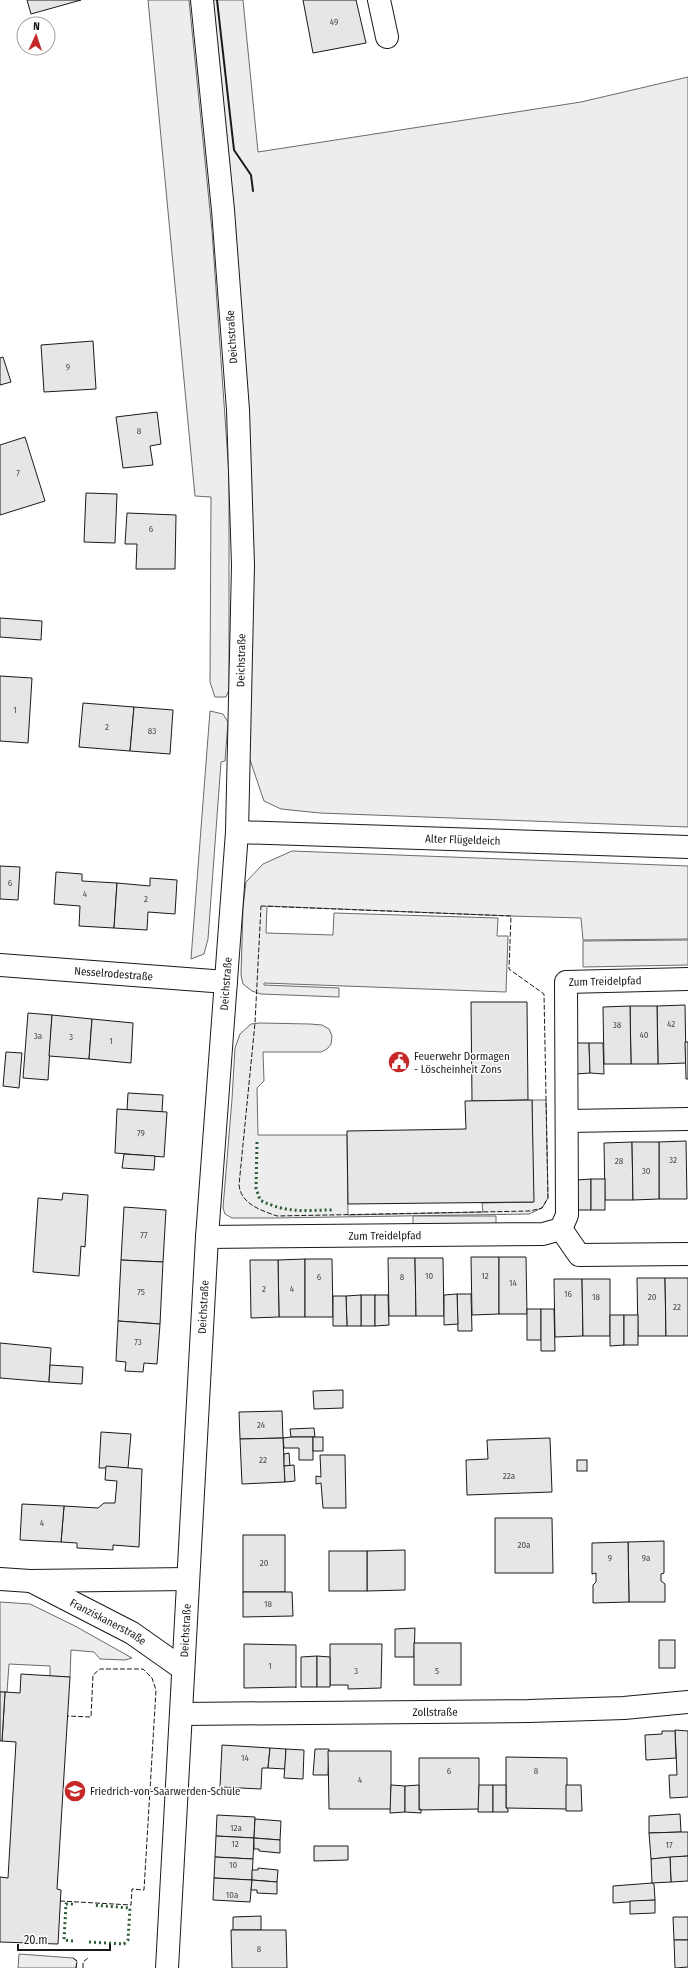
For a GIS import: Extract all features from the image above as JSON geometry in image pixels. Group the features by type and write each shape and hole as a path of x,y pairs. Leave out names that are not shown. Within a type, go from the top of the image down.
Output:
{"street":[{"name":"Deichstraße","path":"167,1968 182,1714 187,1579 207,1236 237,832 243,565 238,410 223,210 202,0"},
{"path":"379,0 387,37"},
{"name":"Alter Flügeldeich","path":"237,832 688,847"},
{"name":"Nesselrodestraße","path":"0,965 226,982"},
{"name":"Zum Treidelpfad","path":"207,1236 543,1234 561,1229 567,1215 566,982 688,979"},
{"path":"567,1121 688,1119"},
{"path":"561,1229 579,1255 688,1254"},
{"name":"Franziskanerstraße","path":"0,1579 30,1581 187,1579"},
{"name":"Franziskanerstraße","path":"30,1581 132,1633 183,1668"},
{"name":"Zollstraße","path":"182,1714 529,1711 624,1708 688,1702"}],"shaded area":[{"path":"148,0 189,0 212,231 229,475 229,690 226,697 215,697 210,682 211,497 195,496"},
{"path":"213,0 243,0 258,152 581,102 688,77 688,827 320,813 281,809 264,801 249,757"},
{"path":"210,711 223,714 228,722 225,761 221,762 208,939 204,954 191,959"},
{"path":"292,851 688,866 688,939 583,940 581,918 267,906 266,933 333,935 334,913 498,918 497,936 508,936 506,992 264,983 264,985 339,988 339,997 261,994 252,991 243,984 241,975 243,908 246,882 263,864"},
{"path":"688,940 688,965 583,967 583,941"},
{"path":"251,1024 322,1025 329,1029 332,1036 331,1044 327,1049 321,1052 263,1052 264,1081 257,1088 258,1135 347,1135 348,1215 483,1212 482,1203 533,1202 532,1100 546,1100 548,1198 542,1208 529,1214 232,1218 225,1214 223,1208 235,1048 240,1034"},
{"path":"413,1216 496,1216 496,1224 413,1225"},
{"path":"0,1602 30,1604 75,1626 132,1658 125,1660 100,1659 94,1652 71,1650 70,1677 50,1676 50,1666 9,1664 7,1692 0,1692"},
{"path":"19,1954 73,1958 77,1961 76,1968 18,1968"}],"building":[{"path":"27,0 81,0 31,14"},
{"path":"303,0 356,0 366,43 313,53"},
{"path":"93,341 96,389 44,392 41,345"},
{"path":"3,357 11,382 0,385 0,358"},
{"path":"157,412 161,444 150,446 153,465 123,468 116,417"},
{"path":"25,437 45,501 0,515 0,445"},
{"path":"86,493 117,494 115,543 84,542"},
{"path":"127,513 176,515 175,569 136,569 137,544 125,544"},
{"path":"0,618 42,621 41,640 0,637"},
{"path":"0,676 32,678 28,743 0,741"},
{"path":"83,703 134,707 130,751 79,747"},
{"path":"134,707 173,710 170,754 130,751"},
{"path":"0,866 20,867 18,900 0,899"},
{"path":"56,872 82,874 82,881 117,883 114,928 79,926 80,906 54,904"},
{"path":"150,878 177,880 175,914 148,912 147,930 114,928 117,883 150,886"},
{"path":"471,1002 527,1002 528,1100 472,1101"},
{"path":"685,1005 686,1063 658,1064 657,1006"},
{"path":"630,1006 657,1006 658,1064 631,1064"},
{"path":"630,1006 631,1064 604,1064 603,1007"},
{"path":"28,1013 52,1015 48,1080 23,1078"},
{"path":"52,1015 92,1019 89,1059 49,1056"},
{"path":"92,1019 133,1023 131,1063 89,1059"},
{"path":"685,1042 688,1042 688,1079 686,1079"},
{"path":"575,1043 589,1043 590,1073 576,1074"},
{"path":"589,1043 603,1043 604,1074 590,1073"},
{"path":"6,1052 22,1053 19,1088 3,1086"},
{"path":"128,1093 163,1095 162,1112 127,1110"},
{"path":"532,1100 534,1202 348,1204 347,1131 466,1129 465,1101"},
{"path":"117,1109 167,1112 164,1157 115,1153"},
{"path":"686,1141 687,1199 659,1199 659,1142"},
{"path":"632,1142 633,1200 605,1200 604,1143"},
{"path":"632,1142 659,1142 659,1199 633,1200"},
{"path":"124,1154 155,1156 154,1170 122,1168"},
{"path":"591,1179 591,1210 578,1210 577,1180"},
{"path":"591,1179 605,1179 605,1210 591,1210"},
{"path":"63,1193 88,1195 85,1247 81,1246 79,1276 33,1272 38,1198 62,1200"},
{"path":"124,1207 166,1210 163,1262 121,1260"},
{"path":"471,1257 499,1257 499,1314 472,1315"},
{"path":"499,1257 526,1257 527,1314 499,1314"},
{"path":"388,1258 415,1258 416,1316 389,1316"},
{"path":"415,1258 443,1258 444,1316 416,1316"},
{"path":"305,1259 305,1317 279,1317 278,1260"},
{"path":"305,1259 332,1259 333,1317 305,1317"},
{"path":"121,1260 163,1262 160,1324 118,1321"},
{"path":"250,1260 278,1260 279,1317 251,1318"},
{"path":"637,1278 665,1278 666,1336 638,1336"},
{"path":"665,1278 688,1278 688,1336 666,1336"},
{"path":"554,1279 582,1279 583,1336 555,1337"},
{"path":"582,1279 610,1279 610,1336 583,1336"},
{"path":"457,1294 471,1294 472,1331 458,1331"},
{"path":"457,1294 458,1324 444,1325 444,1295"},
{"path":"361,1295 375,1295 375,1326 361,1326"},
{"path":"361,1295 361,1326 347,1326 346,1296"},
{"path":"375,1295 388,1295 389,1325 375,1326"},
{"path":"333,1296 346,1296 347,1326 333,1326"},
{"path":"527,1309 541,1309 541,1340 527,1340"},
{"path":"541,1309 554,1309 555,1351 541,1351"},
{"path":"610,1315 624,1315 624,1345 610,1346"},
{"path":"624,1315 638,1315 638,1345 624,1345"},
{"path":"118,1321 160,1324 157,1364 144,1363 143,1372 125,1371 126,1362 116,1361"},
{"path":"0,1343 51,1348 49,1382 0,1378"},
{"path":"50,1365 83,1367 82,1384 49,1382"},
{"path":"343,1390 343,1408 314,1409 313,1391"},
{"path":"282,1411 283,1438 240,1439 239,1412"},
{"path":"314,1428 315,1437 291,1437 290,1429"},
{"path":"101,1432 131,1434 128,1468 99,1468"},
{"path":"313,1437 313,1460 299,1460 299,1448 284,1448 283,1438"},
{"path":"313,1437 323,1437 323,1451 313,1451"},
{"path":"283,1438 285,1482 242,1484 240,1439"},
{"path":"550,1438 552,1492 467,1495 466,1460 488,1459 487,1440"},
{"path":"289,1453 290,1466 284,1466 284,1454"},
{"path":"320,1455 345,1455 346,1508 323,1508 321,1483 316,1484 316,1476 321,1477"},
{"path":"577,1460 587,1460 587,1471 577,1471"},
{"path":"294,1465 295,1481 285,1482 284,1466"},
{"path":"106,1466 142,1469 139,1547 113,1545 113,1550 77,1548 77,1543 61,1542 64,1506 98,1508 104,1503 115,1503 117,1481 105,1480"},
{"path":"22,1504 64,1506 61,1542 20,1540"},
{"path":"495,1518 552,1518 553,1573 495,1573"},
{"path":"243,1535 285,1535 285,1592 243,1592"},
{"path":"664,1541 664,1573 661,1574 661,1581 665,1584 665,1602 629,1602 628,1542"},
{"path":"628,1542 629,1602 593,1603 593,1585 596,1582 596,1573 592,1574 592,1543"},
{"path":"405,1550 405,1590 367,1591 367,1551"},
{"path":"329,1551 367,1551 367,1591 329,1591"},
{"path":"243,1592 292,1592 293,1616 243,1617"},
{"path":"415,1628 414,1657 395,1657 395,1629"},
{"path":"659,1640 675,1640 675,1668 659,1668"},
{"path":"414,1643 461,1643 461,1685 414,1685"},
{"path":"244,1644 296,1645 296,1688 244,1688"},
{"path":"330,1644 382,1644 381,1688 348,1689 348,1685 330,1685"},
{"path":"317,1656 317,1687 301,1687 301,1657"},
{"path":"317,1656 330,1657 330,1687 317,1687"},
{"path":"21,1674 70,1677 57,1889 61,1890 58,1944 0,1942 0,1877 8,1878 16,1742 2,1741 5,1692 20,1693"},
{"path":"0,1692 5,1692 2,1741 0,1741"},
{"path":"675,1730 688,1731 688,1797 670,1798 669,1775 677,1775"},
{"path":"662,1731 675,1731 676,1758 646,1760 645,1735 662,1734"},
{"path":"222,1745 270,1748 268,1768 262,1768 261,1789 220,1787"},
{"path":"270,1748 286,1749 285,1769 268,1768"},
{"path":"286,1749 304,1750 303,1779 284,1778"},
{"path":"315,1749 329,1749 328,1775 313,1775"},
{"path":"328,1751 391,1751 391,1809 329,1809"},
{"path":"506,1757 567,1758 567,1809 506,1808"},
{"path":"419,1758 479,1758 479,1809 419,1810"},
{"path":"391,1785 405,1786 405,1812 390,1813"},
{"path":"419,1785 419,1810 421,1809 421,1813 405,1812 405,1786"},
{"path":"479,1785 493,1785 493,1812 478,1812"},
{"path":"493,1785 506,1785 506,1808 508,1809 508,1812 493,1812"},
{"path":"566,1785 581,1785 582,1811 566,1811"},
{"path":"680,1814 681,1832 649,1833 649,1816"},
{"path":"217,1815 255,1817 254,1838 216,1836"},
{"path":"255,1819 281,1821 280,1840 254,1838"},
{"path":"688,1832 688,1856 651,1859 649,1833"},
{"path":"216,1836 254,1838 253,1859 215,1857"},
{"path":"254,1838 280,1840 280,1853 259,1851 259,1849 254,1849"},
{"path":"314,1846 348,1846 348,1860 314,1861"},
{"path":"688,1856 688,1881 671,1882 670,1857"},
{"path":"215,1857 253,1859 252,1880 214,1878"},
{"path":"670,1857 671,1882 652,1883 651,1859"},
{"path":"258,1868 278,1870 277,1882 252,1880 252,1870 258,1870"},
{"path":"214,1878 252,1880 250,1902 213,1900"},
{"path":"252,1880 277,1882 277,1894 257,1893 257,1890 251,1890"},
{"path":"654,1884 655,1900 613,1903 613,1886"},
{"path":"655,1900 655,1913 630,1914 630,1901"},
{"path":"261,1916 261,1930 233,1930 233,1917"},
{"path":"673,1917 688,1917 688,1940 674,1940"},
{"path":"231,1930 286,1930 287,1968 232,1968"},
{"path":"674,1940 688,1940 688,1967 675,1968"}],"hedge":[{"path":"257,1142 256,1188 260,1200 288,1209 305,1211 333,1210"},
{"path":"73,1941 64,1940 66,1904 76,1904"},
{"path":"89,1942 124,1944 128,1940 130,1908 93,1905"}],"fence":[{"path":"261,906 511,916 509,969 544,994 548,1198 542,1208 530,1211 277,1216 258,1209 247,1202 243,1197 239,1185 255,1023 261,906"},
{"path":"60,1901 131,1905 132,1889 144,1890 156,1690 152,1678 143,1669 100,1669 93,1675 91,1717 67,1716"},
{"path":"73,1958 77,1961 76,1968"},
{"path":"83,1968 83,1962 88,1958"}],"wall":[{"path":"217,0 234,150 251,175 253,191"}],"place":[{"name":"Feuerwehr Dormagen - Löscheinheit Zons","path":"399,1062"},
{"name":"Friedrich-von-Saarwerden-Schule","path":"75,1791"}]}
